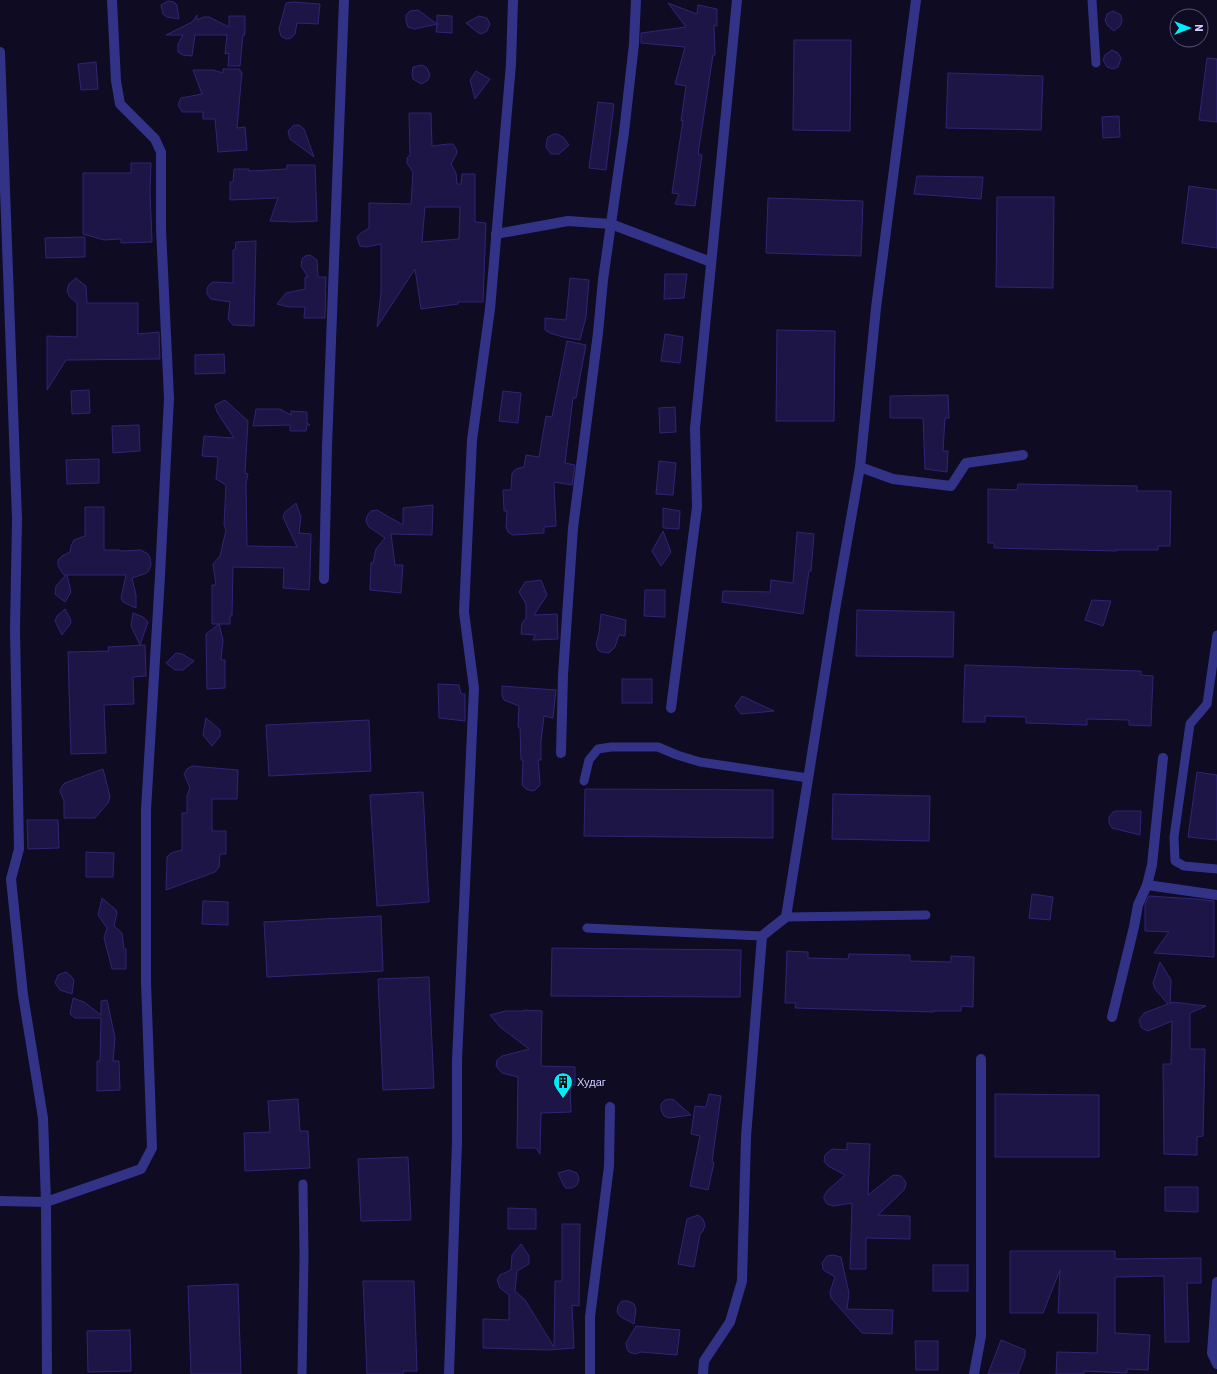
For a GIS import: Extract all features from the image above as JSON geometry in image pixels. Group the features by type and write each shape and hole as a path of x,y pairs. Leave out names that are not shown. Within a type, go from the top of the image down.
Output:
{"street":[{"path":"0,1201 46,1202 141,1168 152,1148 146,982 146,810 169,398 161,229 161,152 155,139 120,104 116,81 112,0"},
{"path":"324,579 327,446 344,0"},
{"path":"449,1374 457,1141 457,1060 474,688 464,612 472,440 490,309 511,64 513,0"},
{"path":"561,754 563,675 573,528 624,132 634,44 636,0"},
{"path":"671,708 697,507 695,428 737,0"},
{"path":"702,1374 704,1361 730,1322 742,1281 746,1137 762,936 786,917 835,610 860,467 876,308 916,0"},
{"path":"0,52 17,519 15,629 19,849 11,879 23,994 43,1118 46,1202 47,1374"},
{"path":"496,234 568,221 611,224 711,262"},
{"path":"860,467 893,479 951,486 966,463 1023,455"},
{"path":"1112,1017 1138,905 1147,885 1152,865 1163,758"},
{"path":"1147,885 1217,895"},
{"path":"974,1374 981,1336 981,1059"},
{"path":"590,1374 590,1317 609,1166 610,1107"},
{"path":"1217,1282 1212,1353 1217,1364"}],"lane":[{"path":"1092,0 1096,63"},
{"path":"1217,635 1207,704 1190,724 1174,837 1175,861 1184,866 1217,869"},
{"path":"584,781 589,760 598,749 611,747 658,747 700,762 808,778"},
{"path":"786,917 926,915"},
{"path":"587,928 762,936"},
{"path":"302,1374 304,1254 303,1184"}],"building":[{"path":"168,1 174,2 177,5 179,19 167,17 163,14 161,5"},
{"path":"293,2 320,4 318,24 297,23 295,34 291,38 286,39 281,36 279,29 286,3"},
{"path":"668,3 697,14 698,5 717,9 717,26 714,25 715,55 713,55 698,154 702,155 695,206 675,204 679,194 672,193 683,120 681,121 686,86 675,84 685,47 641,43 641,33 686,27"},
{"path":"418,10 437,24 415,29 408,27 406,15 410,11"},
{"path":"1113,11 1121,15 1122,21 1120,26 1114,31 1105,21 1107,14"},
{"path":"197,15 197,20 203,17 209,17 229,27 229,16 245,16 245,34 243,35 240,66 228,66 229,53 225,54 227,35 195,35 192,56 183,55 178,52 178,44 183,35 166,35 192,22"},
{"path":"437,15 452,16 452,33 436,32"},
{"path":"479,16 487,18 490,24 487,31 481,34 466,23"},
{"path":"794,40 851,40 850,131 793,130"},
{"path":"1112,50 1118,53 1121,58 1118,67 1113,69 1107,67 1103,60 1105,55"},
{"path":"1207,58 1217,59 1217,122 1199,120"},
{"path":"96,62 98,89 81,90 78,64"},
{"path":"422,65 427,68 430,75 427,81 421,84 413,79 412,74 413,67"},
{"path":"223,69 240,69 240,72 242,72 237,128 245,127 247,150 218,152 215,119 203,119 203,112 182,112 178,105 181,98 202,94 193,70 213,70 223,73"},
{"path":"476,71 490,79 475,99 470,80"},
{"path":"948,73 1043,76 1041,130 946,128"},
{"path":"598,102 614,104 606,170 589,168"},
{"path":"409,113 431,113 432,146 453,144 457,151 451,164 456,173 457,184 461,184 462,174 475,174 475,222 486,223 483,302 458,302 458,304 421,309 415,269 377,327 381,293 381,244 366,247 360,246 357,237 369,228 369,203 411,204 413,172 407,163 407,158 410,155","holes":["425,207 460,207 459,239 422,242"]},
{"path":"1119,116 1120,137 1103,138 1102,117"},
{"path":"294,125 299,125 304,129 314,157 290,139 288,131"},
{"path":"554,134 563,137 569,145 559,154 551,154 546,147 548,137"},
{"path":"131,163 151,163 150,191 152,242 121,243 121,239 104,240 83,234 83,173 131,173"},
{"path":"287,165 315,165 317,221 270,221 278,198 230,200 230,182 233,182 234,169 249,169 249,171 287,169"},
{"path":"917,176 983,177 981,199 914,194"},
{"path":"1189,186 1217,190 1217,248 1182,243"},
{"path":"997,197 1054,197 1053,288 996,287"},
{"path":"768,198 863,201 861,256 766,253"},
{"path":"85,237 85,257 46,258 45,238"},
{"path":"256,241 254,326 233,325 228,319 230,302 211,299 207,294 207,288 214,282 233,283 233,250 235,250 236,242"},
{"path":"310,255 317,260 318,277 326,277 325,318 304,318 305,307 289,307 277,304 286,293 305,289 305,277 308,277 301,266 302,259 305,256"},
{"path":"665,274 687,274 684,298 664,299"},
{"path":"76,278 86,286 87,303 138,303 138,334 159,332 160,359 66,360 47,390 47,336 77,337 77,303 70,297 67,291 69,284"},
{"path":"570,278 589,280 586,317 580,340 563,337 545,330 545,318 566,320"},
{"path":"777,330 835,331 834,421 776,421"},
{"path":"665,334 683,337 680,363 661,361"},
{"path":"567,341 586,345 576,398 573,398 565,463 575,465 572,485 554,482 556,526 544,527 544,533 513,535 508,532 506,527 507,511 504,511 503,490 511,490 512,473 516,469 524,467 526,455 539,457 546,416 552,417"},
{"path":"224,354 225,373 195,374 195,355"},
{"path":"89,390 90,413 72,414 71,391"},
{"path":"503,391 521,393 518,423 499,421"},
{"path":"948,395 949,418 945,418 943,451 948,451 947,472 925,469 923,418 890,418 890,396"},
{"path":"225,400 248,421 245,473 248,474 246,483 247,546 297,547 283,517 285,512 296,503 301,517 299,533 311,534 310,574 309,590 283,588 284,568 233,567 232,616 230,616 230,624 212,624 212,585 216,585 213,564 220,556 226,530 224,525 226,485 216,479 218,457 202,456 204,436 234,438 217,412 215,405"},
{"path":"675,407 676,432 660,433 659,408"},
{"path":"256,409 280,409 291,415 291,411 307,412 307,423 310,425 307,425 306,431 290,431 290,425 253,426"},
{"path":"139,425 140,451 113,453 112,426"},
{"path":"99,459 99,483 67,484 66,460"},
{"path":"659,461 676,463 673,495 656,494"},
{"path":"1018,484 1137,486 1137,491 1171,491 1170,546 1158,546 1158,550 1116,551 994,548 994,543 988,543 988,489 1017,490"},
{"path":"433,505 432,535 391,534 395,565 403,565 401,593 370,590 371,563 373,563 376,549 385,538 369,527 366,522 367,516 371,511 377,510 403,525 403,508"},
{"path":"85,507 104,507 104,550 141,550 148,554 151,565 148,572 132,578 136,595 136,608 123,602 121,598 126,575 67,575 71,592 65,602 55,594 56,586 66,575 64,575 58,566 58,560 70,552 74,540 85,536"},
{"path":"663,508 680,511 679,529 663,528"},
{"path":"663,531 671,552 661,566 652,551"},
{"path":"797,532 814,534 811,571 809,571 803,614 722,602 723,591 770,592 771,580 793,583"},
{"path":"541,580 547,595 534,615 557,614 558,639 533,640 535,635 521,634 522,623 526,618 526,604 519,592 525,582"},
{"path":"645,590 665,590 665,617 644,616"},
{"path":"1092,600 1111,601 1103,626 1085,620"},
{"path":"65,609 71,623 62,635 55,621 57,616"},
{"path":"857,610 954,612 953,657 856,656"},
{"path":"133,613 143,617 148,622 140,645 131,626"},
{"path":"601,614 626,620 625,636 619,635 615,647 609,653 598,650 596,644"},
{"path":"219,624 223,640 221,660 225,660 225,688 207,689 206,634"},
{"path":"145,645 146,676 133,677 134,704 104,705 106,753 71,754 68,652 109,651 108,647"},
{"path":"176,653 182,654 194,661 183,670 175,670 166,663"},
{"path":"965,665 1141,671 1141,675 1153,676 1151,726 1129,725 1129,720 1087,719 1087,725 1026,723 1026,717 985,716 985,722 963,722"},
{"path":"622,679 652,679 652,703 622,703"},
{"path":"438,684 459,685 461,694 465,694 465,721 439,718"},
{"path":"502,686 556,690 553,718 544,716 541,741 541,760 538,760 540,785 532,791 526,789 522,785 523,760 521,760 520,727 518,727 519,706 504,700 502,695"},
{"path":"742,696 774,711 741,714 735,706"},
{"path":"206,718 220,730 220,736 212,746 203,735"},
{"path":"369,720 371,771 269,776 266,725"},
{"path":"192,766 238,770 237,799 212,799 212,831 226,831 226,854 220,854 219,867 215,872 166,890 167,857 171,853 182,850 182,813 187,813 187,796 190,788 184,774 187,769"},
{"path":"103,769 110,797 108,803 95,818 64,818 64,801 60,791 62,786 65,783"},
{"path":"1197,772 1217,775 1217,840 1188,837"},
{"path":"585,789 773,790 773,838 584,836"},
{"path":"423,792 429,902 377,906 370,795"},
{"path":"833,794 930,796 929,841 832,839"},
{"path":"1116,811 1141,811 1140,835 1112,828 1109,823 1109,817"},
{"path":"27,820 58,820 59,848 28,849"},
{"path":"86,852 114,853 113,877 86,877"},
{"path":"1032,894 1053,897 1050,920 1029,918"},
{"path":"1149,896 1214,901 1214,957 1154,953 1169,932 1145,931 1145,904"},
{"path":"102,898 116,910 117,913 114,926 122,933 124,949 126,949 126,969 112,969 104,938 107,928 98,915"},
{"path":"203,901 228,902 228,925 202,924"},
{"path":"381,916 383,971 267,977 264,922"},
{"path":"552,948 741,950 740,997 551,996"},
{"path":"787,951 808,952 808,958 848,959 849,954 910,955 910,961 951,962 951,956 974,957 973,1007 961,1006 961,1011 934,1012 795,1008 796,1003 785,1003"},
{"path":"1160,962 1171,980 1170,1004 1172,1002 1206,1006 1190,1013 1190,1049 1205,1049 1203,1136 1197,1137 1197,1155 1164,1154 1163,1064 1171,1064 1172,1021 1148,1031 1141,1027 1139,1020 1144,1013 1168,1004 1155,989 1153,983"},
{"path":"66,972 74,980 72,994 60,990 55,983 58,975"},
{"path":"429,977 434,1088 383,1090 378,979"},
{"path":"73,998 84,1002 101,1015 101,1001 107,1000 115,1038 113,1061 119,1061 120,1090 97,1091 97,1061 100,1061 101,1018 75,1018 70,1014"},
{"path":"505,1011 542,1011 541,1066 575,1067 575,1085 570,1085 571,1112 541,1113 540,1154 536,1148 517,1148 518,1077 502,1073 496,1066 497,1060 502,1056 529,1049 500,1027 490,1015"},
{"path":"709,1094 721,1096 712,1162 714,1163 708,1190 690,1186 700,1136 691,1134 695,1106 706,1107"},
{"path":"995,1094 1099,1095 1099,1157 995,1157"},
{"path":"298,1099 300,1131 308,1131 310,1168 245,1171 244,1133 270,1132 268,1101"},
{"path":"671,1099 691,1115 669,1118 664,1116 661,1110 661,1104 665,1100"},
{"path":"847,1143 870,1144 868,1195 895,1175 901,1176 906,1184 904,1190 878,1215 910,1216 910,1239 866,1238 866,1269 850,1269 852,1203 833,1206 827,1204 824,1199 827,1191 845,1175 828,1166 824,1161 825,1155 832,1149 847,1150"},
{"path":"408,1157 411,1220 361,1221 358,1159"},
{"path":"569,1170 577,1173 579,1179 577,1185 572,1188 566,1188 558,1173"},
{"path":"1165,1187 1198,1187 1198,1212 1165,1211"},
{"path":"508,1208 536,1209 536,1229 508,1229"},
{"path":"698,1215 703,1219 705,1225 700,1234 694,1267 678,1264 687,1219"},
{"path":"562,1224 580,1224 579,1306 572,1305 574,1348 547,1350 483,1348 483,1319 509,1320 509,1295 500,1288 497,1280 500,1275 511,1270 512,1255 521,1244 529,1256 529,1264 517,1271 515,1291 525,1300 554,1347 555,1281 562,1281"},
{"path":"1010,1251 1115,1251 1115,1259 1201,1258 1201,1283 1187,1283 1189,1342 1165,1342 1164,1276 1115,1277 1115,1333 1150,1335 1148,1370 1127,1369 1127,1373 1084,1371 1084,1374 1056,1374 1057,1352 1097,1353 1098,1313 1058,1313 1060,1270 1043,1313 1010,1313"},
{"path":"833,1255 841,1257 849,1293 847,1309 893,1310 892,1334 862,1333 831,1298 830,1292 835,1277 823,1269 822,1263 827,1256"},
{"path":"933,1265 968,1265 968,1291 933,1291"},
{"path":"363,1281 414,1281 417,1371 403,1371 403,1374 367,1374"},
{"path":"238,1284 241,1374 191,1374 188,1286"},
{"path":"622,1301 628,1301 634,1304 636,1309 634,1324 621,1317 617,1312 618,1306"},
{"path":"636,1326 680,1330 677,1355 641,1352 635,1354 629,1352 626,1343"},
{"path":"130,1330 131,1371 88,1372 87,1331"},
{"path":"1001,1340 1025,1350 1025,1356 1018,1374 988,1374"},
{"path":"915,1341 938,1341 938,1370 916,1370"}],"place":[{"name":"Худаг","path":"563,1099"}]}
